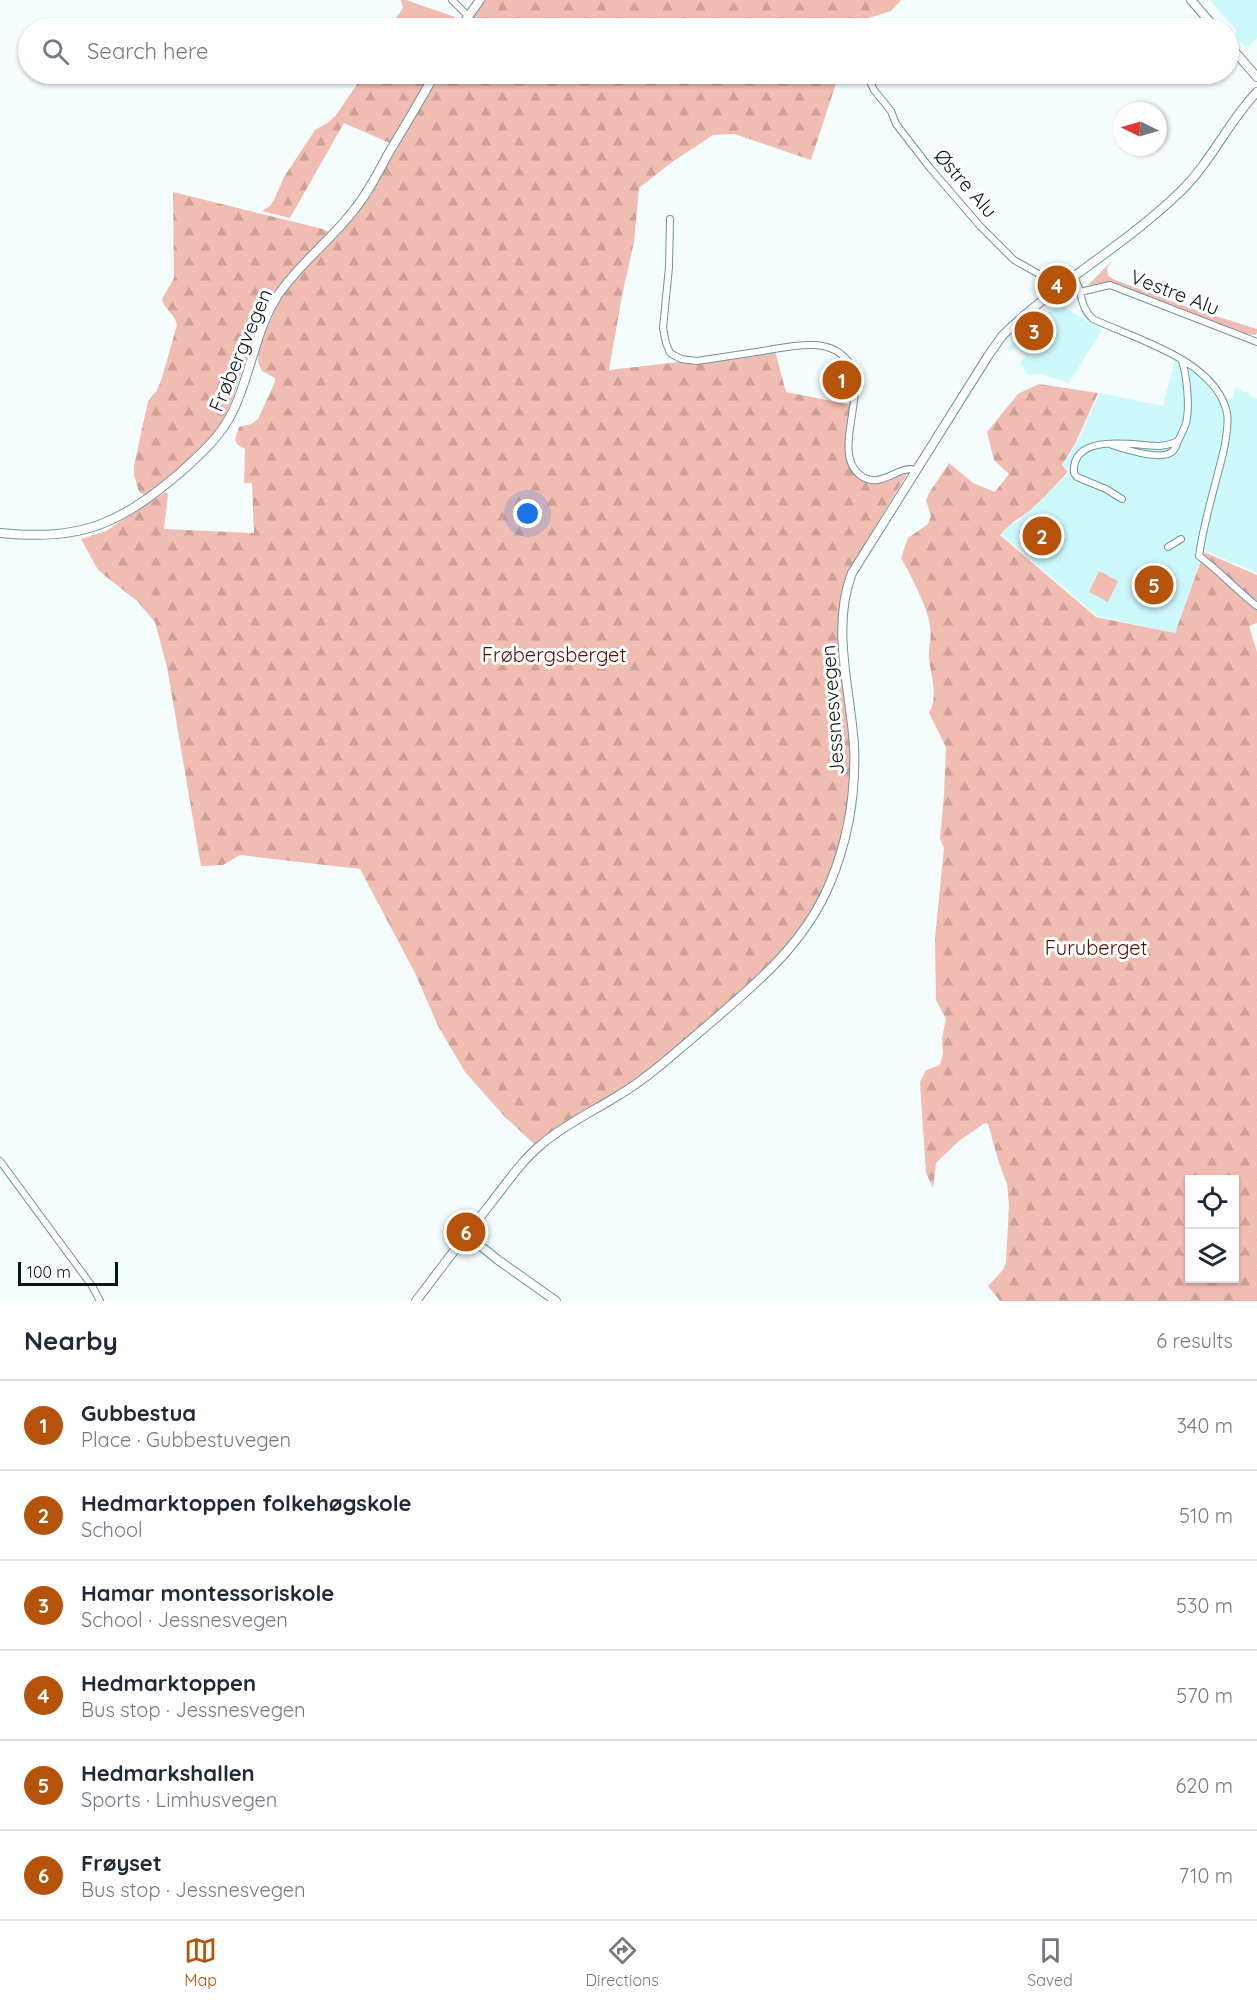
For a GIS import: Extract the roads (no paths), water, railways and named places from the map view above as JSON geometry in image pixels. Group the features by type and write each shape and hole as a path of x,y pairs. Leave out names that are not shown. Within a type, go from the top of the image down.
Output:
{"main road":[{"path":"468,16 480,0"},
{"path":"1191,0 1206,18"},
{"path":"1239,57 1257,77"},
{"name":"Frøbergvegen","path":"0,533 62,535 105,524 141,503 205,451 218,436 232,413 263,325 276,298 298,270 356,207 429,84"},
{"name":"Jessnesvegen","path":"417,1301 516,1171 536,1149 567,1126 621,1094 755,985 792,945 814,914 830,886 842,851 853,792 854,745 842,626 845,592 856,564 996,345 1011,328 1181,191 1210,156 1235,117 1257,92"},
{"path":"467,1235 556,1301"}],"street":[{"path":"452,0 468,16"},
{"name":"Østre Alu","path":"871,84 891,111 896,124 930,168 1014,260 1039,274 1052,295"},
{"path":"670,219 669,267 663,328 670,353 681,359 697,361 798,345 834,350 843,355 852,366 855,393 849,454 855,470 864,477 874,480 885,479 908,469 916,470"},
{"path":"1074,278 1085,311 1093,319 1162,349 1182,361 1208,379 1225,409 1228,423 1224,448 1199,556 1224,574 1257,606"},
{"name":"Vestre Alu","path":"1080,292 1110,285 1257,342"},
{"path":"1108,443 1123,449 1164,456 1173,452 1186,422 1187,413 1185,371 1182,361"},
{"path":"1122,499 1074,473 1077,458 1086,450 1108,443 1157,446 1170,445 1179,441"},
{"path":"1168,547 1181,539"},
{"path":"0,1161 92,1286 100,1301"}],"place":[{"name":"Hedmarktoppen","path":"1057,285"},
{"name":"Hamar montessoriskole","path":"1034,331"},
{"name":"Gubbestua","path":"842,380"},
{"name":"Hedmarktoppen folkehøgskole","path":"1042,536"},
{"name":"Hedmarkshallen","path":"1154,585"},
{"name":"Frøyset","path":"466,1232"}],"park label":[{"name":"Frøbergsberget","path":"554,654"},
{"name":"Furuberget","path":"1096,947"}]}
